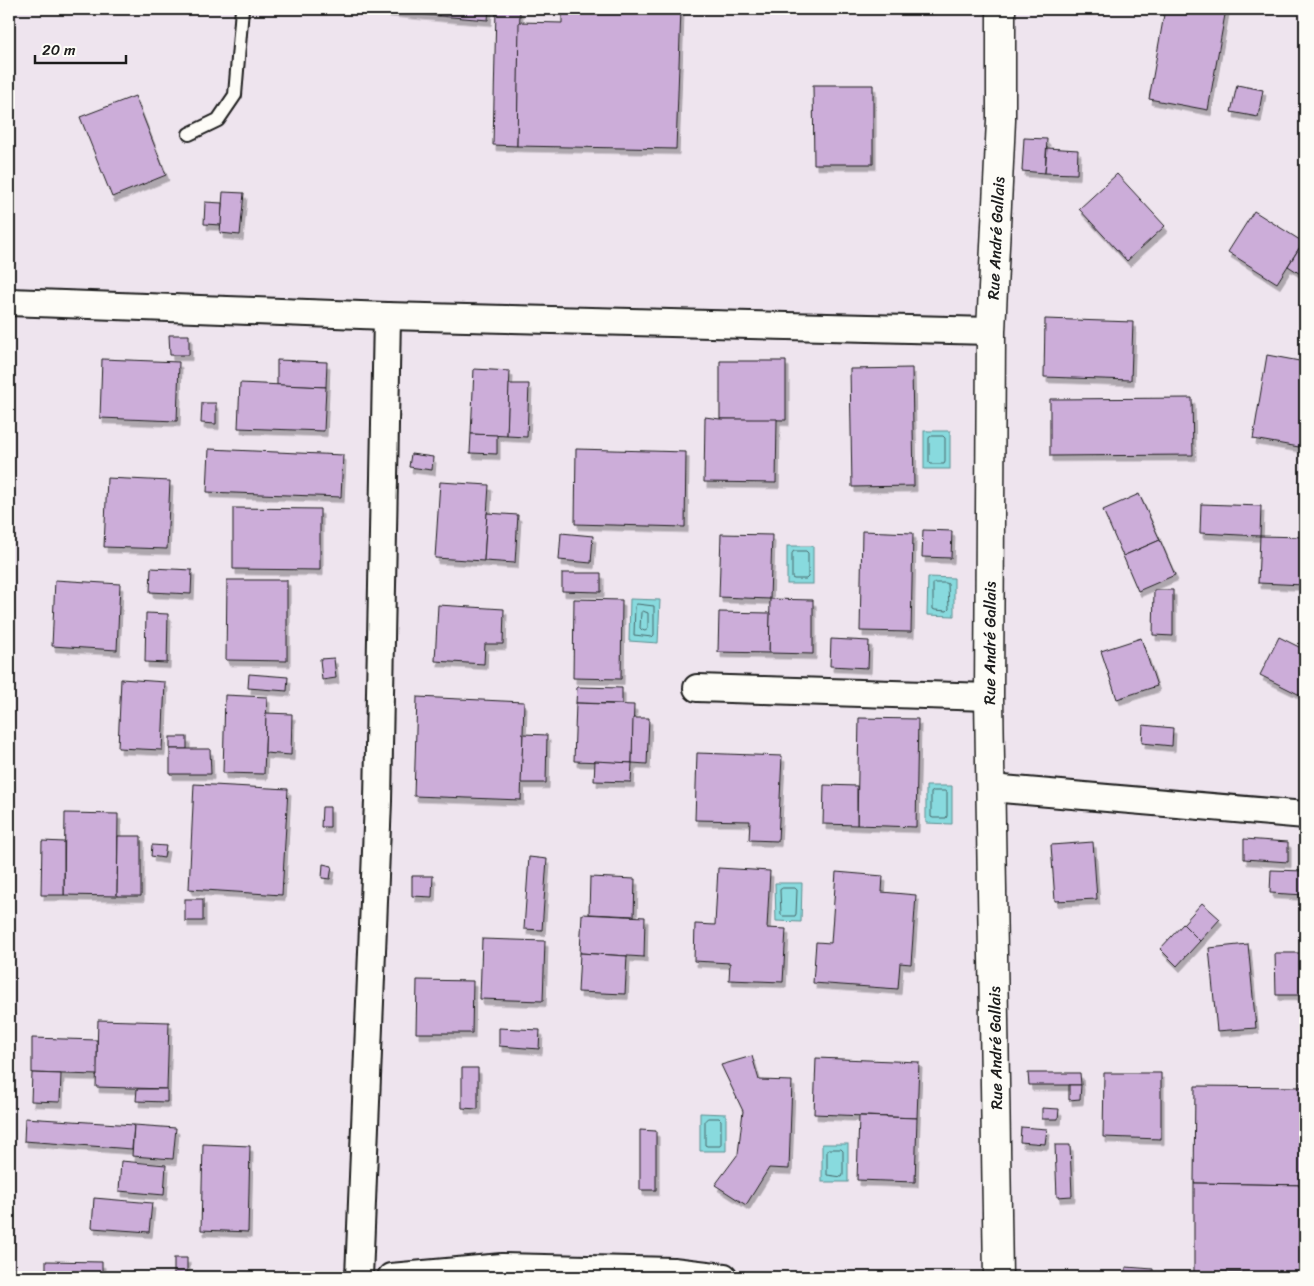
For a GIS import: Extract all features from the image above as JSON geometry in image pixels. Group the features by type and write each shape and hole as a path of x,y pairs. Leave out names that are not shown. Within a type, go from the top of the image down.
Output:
{"main road":[{"name":"Rue André Gallais","path":"998,1277 989,697 992,331 1001,120 1001,9"}],"street":[{"path":"9,302 387,316 992,331"},
{"path":"359,1277 378,800 387,316"},
{"path":"697,688 989,697"},
{"path":"991,788 1305,815"},
{"path":"391,1277 502,1267 673,1271 724,1277"}],"lane":[{"path":"189,134 218,120 235,95 242,9"}],"water":[{"path":"924,431 950,431 950,469 924,469"},
{"path":"787,546 813,546 813,584 787,584"},
{"path":"928,577 954,578 954,616 927,615"},
{"path":"630,599 660,600 658,643 629,641"},
{"path":"926,786 952,786 952,824 926,823"},
{"path":"775,883 802,883 801,922 776,921"},
{"path":"700,1113 726,1114 726,1151 700,1151"},
{"path":"822,1144 848,1144 848,1182 822,1182"}],"building":[{"path":"367,9 440,9 439,16"},
{"path":"440,9 489,9 488,20 439,16"},
{"path":"496,9 520,9 517,146 493,145"},
{"path":"562,9 681,9 676,149 517,146 519,22 562,23"},
{"path":"1165,9 1226,9 1208,110 1149,99"},
{"path":"813,85 873,85 873,164 814,164"},
{"path":"1237,85 1263,90 1258,117 1231,112"},
{"path":"135,96 166,175 112,197 80,117"},
{"path":"1024,138 1047,139 1045,173 1022,171"},
{"path":"1047,148 1078,150 1077,174 1045,173"},
{"path":"1117,174 1165,226 1127,261 1079,209"},
{"path":"223,192 244,193 240,235 220,233"},
{"path":"205,202 222,203 221,225 204,224"},
{"path":"1254,211 1303,242 1277,283 1228,252"},
{"path":"1305,239 1305,277 1288,266"},
{"path":"1045,319 1133,322 1131,380 1044,377"},
{"path":"169,335 189,335 189,355 170,355"},
{"path":"1267,355 1305,362 1305,411 1299,447 1253,439"},
{"path":"102,359 179,362 177,421 100,418"},
{"path":"277,360 327,362 326,387 277,385"},
{"path":"720,361 786,361 786,420 720,419"},
{"path":"912,368 914,486 852,487 850,369"},
{"path":"474,369 510,371 507,436 471,434"},
{"path":"240,383 326,387 324,431 238,428"},
{"path":"509,384 529,384 527,437 507,436"},
{"path":"1192,398 1193,455 1050,456 1050,399"},
{"path":"202,403 216,403 216,424 201,423"},
{"path":"1305,411 1305,448 1299,447"},
{"path":"705,417 720,419 777,419 776,483 704,482"},
{"path":"471,434 497,435 497,454 470,453"},
{"path":"209,449 343,455 341,497 207,492"},
{"path":"576,449 686,452 685,527 575,524"},
{"path":"411,454 433,457 432,470 409,467"},
{"path":"107,478 170,481 167,549 104,547"},
{"path":"440,482 489,485 484,561 435,558"},
{"path":"1139,494 1160,540 1123,556 1103,510"},
{"path":"1201,504 1261,506 1260,536 1200,533"},
{"path":"233,508 320,509 320,570 233,569"},
{"path":"487,513 518,515 515,563 484,561"},
{"path":"923,530 952,531 951,558 922,557"},
{"path":"862,531 913,533 911,632 860,631"},
{"path":"561,533 593,536 591,563 559,560"},
{"path":"721,534 772,535 770,599 719,597"},
{"path":"1260,536 1305,537 1305,585 1258,583"},
{"path":"1160,540 1175,575 1138,591 1123,556"},
{"path":"151,568 192,570 191,594 150,592"},
{"path":"562,573 601,573 601,592 562,591"},
{"path":"55,580 120,584 117,650 52,646"},
{"path":"227,580 287,580 287,661 226,660"},
{"path":"1154,590 1173,590 1173,636 1153,635"},
{"path":"574,599 622,600 621,679 573,678"},
{"path":"770,599 813,600 813,654 769,653"},
{"path":"438,605 504,609 503,644 485,644 484,664 435,661"},
{"path":"719,612 770,613 769,653 718,652"},
{"path":"146,613 168,614 167,663 145,662"},
{"path":"1279,637 1305,650 1304,697 1260,675"},
{"path":"1141,638 1157,686 1117,699 1101,651"},
{"path":"831,639 869,641 868,668 830,666"},
{"path":"334,658 336,678 322,680 320,659"},
{"path":"249,674 288,677 287,691 248,688"},
{"path":"121,679 165,682 162,750 118,748"},
{"path":"577,687 622,688 622,704 576,703"},
{"path":"225,695 267,697 264,774 223,773"},
{"path":"417,697 524,702 521,800 414,796"},
{"path":"576,703 634,705 632,763 574,761"},
{"path":"266,713 292,714 291,755 265,753"},
{"path":"633,718 649,718 647,764 632,763"},
{"path":"859,718 918,719 916,827 857,825"},
{"path":"1143,725 1173,728 1172,746 1142,743"},
{"path":"523,734 547,735 546,783 521,783"},
{"path":"170,737 187,737 187,749 170,749"},
{"path":"170,749 210,749 211,774 170,774"},
{"path":"697,753 782,756 778,841 749,840 750,821 695,820"},
{"path":"595,761 632,763 631,782 594,781"},
{"path":"194,784 288,789 282,895 189,889"},
{"path":"824,785 857,786 857,825 823,824"},
{"path":"322,807 330,807 330,827 321,827"},
{"path":"65,813 118,814 117,896 64,895"},
{"path":"118,836 141,836 141,896 117,896"},
{"path":"1244,839 1288,842 1288,862 1244,859"},
{"path":"42,841 64,842 64,895 41,895"},
{"path":"1093,842 1097,899 1055,901 1051,845"},
{"path":"152,845 166,846 164,858 151,856"},
{"path":"529,857 547,859 542,930 524,929"},
{"path":"323,864 332,866 330,879 322,878"},
{"path":"718,868 770,871 767,928 786,929 783,982 729,980 730,963 694,961 695,924 715,925"},
{"path":"1271,870 1305,871 1305,895 1270,893"},
{"path":"836,872 883,876 882,892 916,895 911,964 900,963 898,989 813,983 816,942 831,943"},
{"path":"412,876 433,876 432,897 412,896"},
{"path":"590,877 635,879 634,916 589,914"},
{"path":"185,899 203,899 203,921 185,921"},
{"path":"1202,903 1220,919 1200,941 1183,924"},
{"path":"582,914 645,917 644,957 580,953"},
{"path":"1183,924 1200,941 1177,966 1160,949"},
{"path":"482,939 545,941 543,1001 480,999"},
{"path":"1248,944 1256,1028 1217,1031 1209,948"},
{"path":"580,953 627,956 625,994 578,992"},
{"path":"1275,953 1305,953 1305,995 1276,995"},
{"path":"417,980 473,981 472,1033 416,1033"},
{"path":"98,1020 169,1022 167,1089 96,1087"},
{"path":"499,1028 540,1030 539,1049 499,1046"},
{"path":"32,1038 97,1040 97,1075 32,1073"},
{"path":"752,1056 759,1080 792,1081 789,1169 769,1168 746,1205 715,1185 738,1154 743,1111 721,1065"},
{"path":"816,1058 919,1062 917,1118 814,1114"},
{"path":"462,1068 478,1068 478,1109 462,1108"},
{"path":"32,1073 61,1074 60,1102 31,1101"},
{"path":"1028,1073 1080,1073 1081,1085 1029,1085"},
{"path":"1104,1073 1161,1073 1161,1139 1103,1137"},
{"path":"1069,1085 1081,1085 1080,1099 1069,1100"},
{"path":"1195,1086 1305,1087 1305,1185 1194,1183"},
{"path":"137,1089 167,1089 167,1102 136,1101"},
{"path":"1042,1108 1059,1109 1058,1119 1042,1119"},
{"path":"859,1116 917,1118 915,1182 857,1180"},
{"path":"25,1118 134,1125 132,1149 24,1141"},
{"path":"134,1125 176,1128 173,1159 132,1156"},
{"path":"1021,1127 1047,1129 1045,1144 1020,1142"},
{"path":"640,1130 656,1131 656,1190 640,1190"},
{"path":"203,1144 250,1146 248,1232 201,1230"},
{"path":"1055,1145 1070,1145 1072,1196 1057,1197"},
{"path":"121,1161 166,1165 164,1195 119,1191"},
{"path":"1194,1183 1305,1185 1305,1273 1194,1272"},
{"path":"94,1198 152,1203 149,1232 92,1228"},
{"path":"174,1258 187,1258 187,1277 174,1277"},
{"path":"46,1261 102,1262 102,1277 46,1277"},
{"path":"1126,1267 1153,1269 1153,1277 1126,1277"}]}
